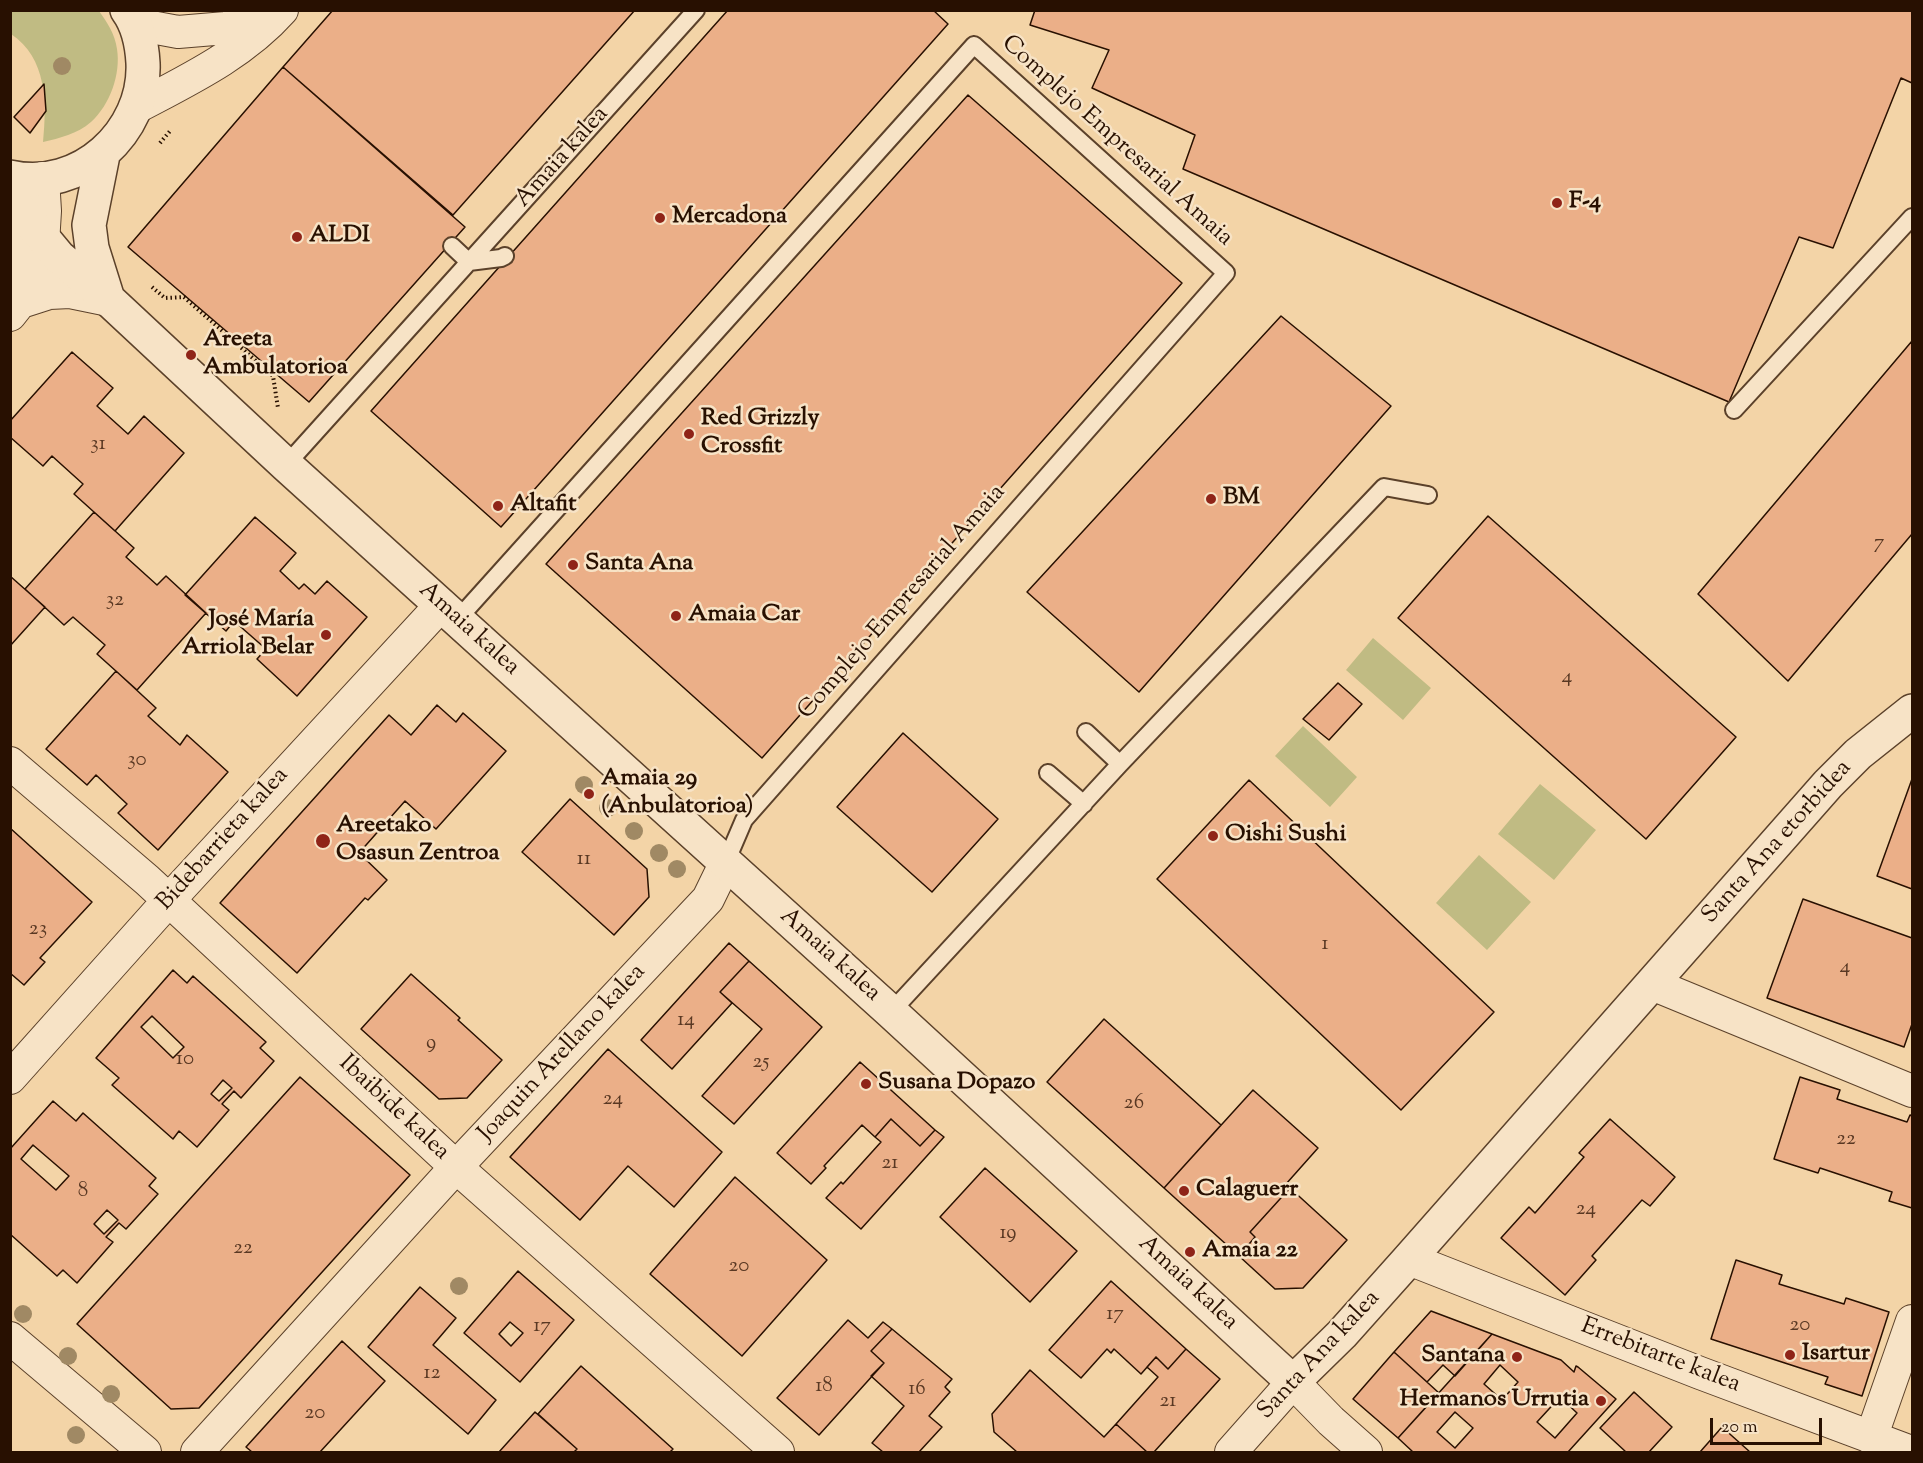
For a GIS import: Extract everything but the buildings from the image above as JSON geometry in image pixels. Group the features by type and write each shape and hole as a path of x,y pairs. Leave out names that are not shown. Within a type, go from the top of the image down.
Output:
{"street":[{"path":"131,17 178,32 226,28 270,14 275,10"},
{"path":"136,107 208,69 267,28 282,10"},
{"path":"10,177 27,180 67,175 103,155 123,133 136,107 144,80 142,51 131,17"},
{"name":"Amaia kalea","path":"103,155 89,225 92,248 109,300"},
{"path":"16,308 41,276 45,211 43,178"},
{"name":"Amaia kalea","path":"10,198 59,257 296,454 449,612 891,1012 1366,1452"},
{"path":"10,229 17,261 16,308"},
{"path":"16,308 49,293 70,292 109,300"},
{"name":"Bidebarrieta kalea","path":"10,1078 169,900 449,612"},
{"name":"Santa Ana etorbidea","path":"1409,1259 1828,784 1858,754 1912,711"},
{"name":"Ibaibide kalea","path":"10,763 169,900 456,1167 778,1452"},
{"name":"Joaquin Arellano kalea","path":"197,1452 456,1167 708,899 726,862"},
{"path":"1652,984 1912,1092"},
{"name":"Santa Ana kalea","path":"1231,1452 1293,1382 1342,1334 1409,1259"},
{"name":"Errebitarte kalea","path":"1409,1259 1911,1452"},
{"path":"1871,1438 1912,1321"},
{"path":"10,1338 145,1452"}],"lane":[{"name":"Amaia kalea","path":"296,454 696,10"},
{"name":"Complejo Empresarial Amaia","path":"449,612 974,45 1226,273 744,820 726,862"},
{"path":"1734,410 1912,217"},
{"path":"452,246 469,262 505,256"},
{"path":"891,1012 1120,764 1384,487 1428,495"},
{"path":"1086,732 1120,764"},
{"path":"1048,773 1084,804"}],"path":[{"path":"157,146 172,128"},
{"path":"150,285 165,298 184,297 273,376 281,421 296,454"}],"shaded area":[{"path":"10,11 99,11 105,19 113,33 117,49 116,79 104,107 91,122 80,130 43,142 45,112 42,82 32,56 11,34"},
{"path":"1373,638 1431,688 1403,720 1346,670"},
{"path":"1303,726 1357,777 1330,807 1275,756"},
{"path":"1540,784 1596,830 1554,880 1498,834"},
{"path":"1479,855 1531,902 1487,950 1436,903"}],"place":[{"name":"F-4","path":"1557,203"},
{"name":"Mercadona","path":"660,218"},
{"name":"ALDI","path":"297,237"},
{"name":"Areeta Ambulatorioa","path":"191,355"},
{"name":"Red Grizzly Crossfit","path":"689,434"},
{"name":"BM","path":"1211,499"},
{"name":"Altafit","path":"498,506"},
{"name":"Santa Ana","path":"573,565"},
{"name":"Amaia Car","path":"676,616"},
{"name":"José María Arriola Belar","path":"326,635"},
{"name":"Amaia 29 (Anbulatorioa)","path":"589,794"},
{"name":"Oishi Sushi","path":"1213,836"},
{"name":"Areetako Osasun Zentroa","path":"323,841"},
{"name":"Susana Dopazo","path":"866,1084"},
{"name":"Calaguerr","path":"1184,1191"},
{"name":"Amaia 22","path":"1190,1252"},
{"name":"Isartur","path":"1790,1355"},
{"name":"Santana","path":"1517,1357"},
{"name":"Hermanos Urrutia","path":"1601,1401"}]}
